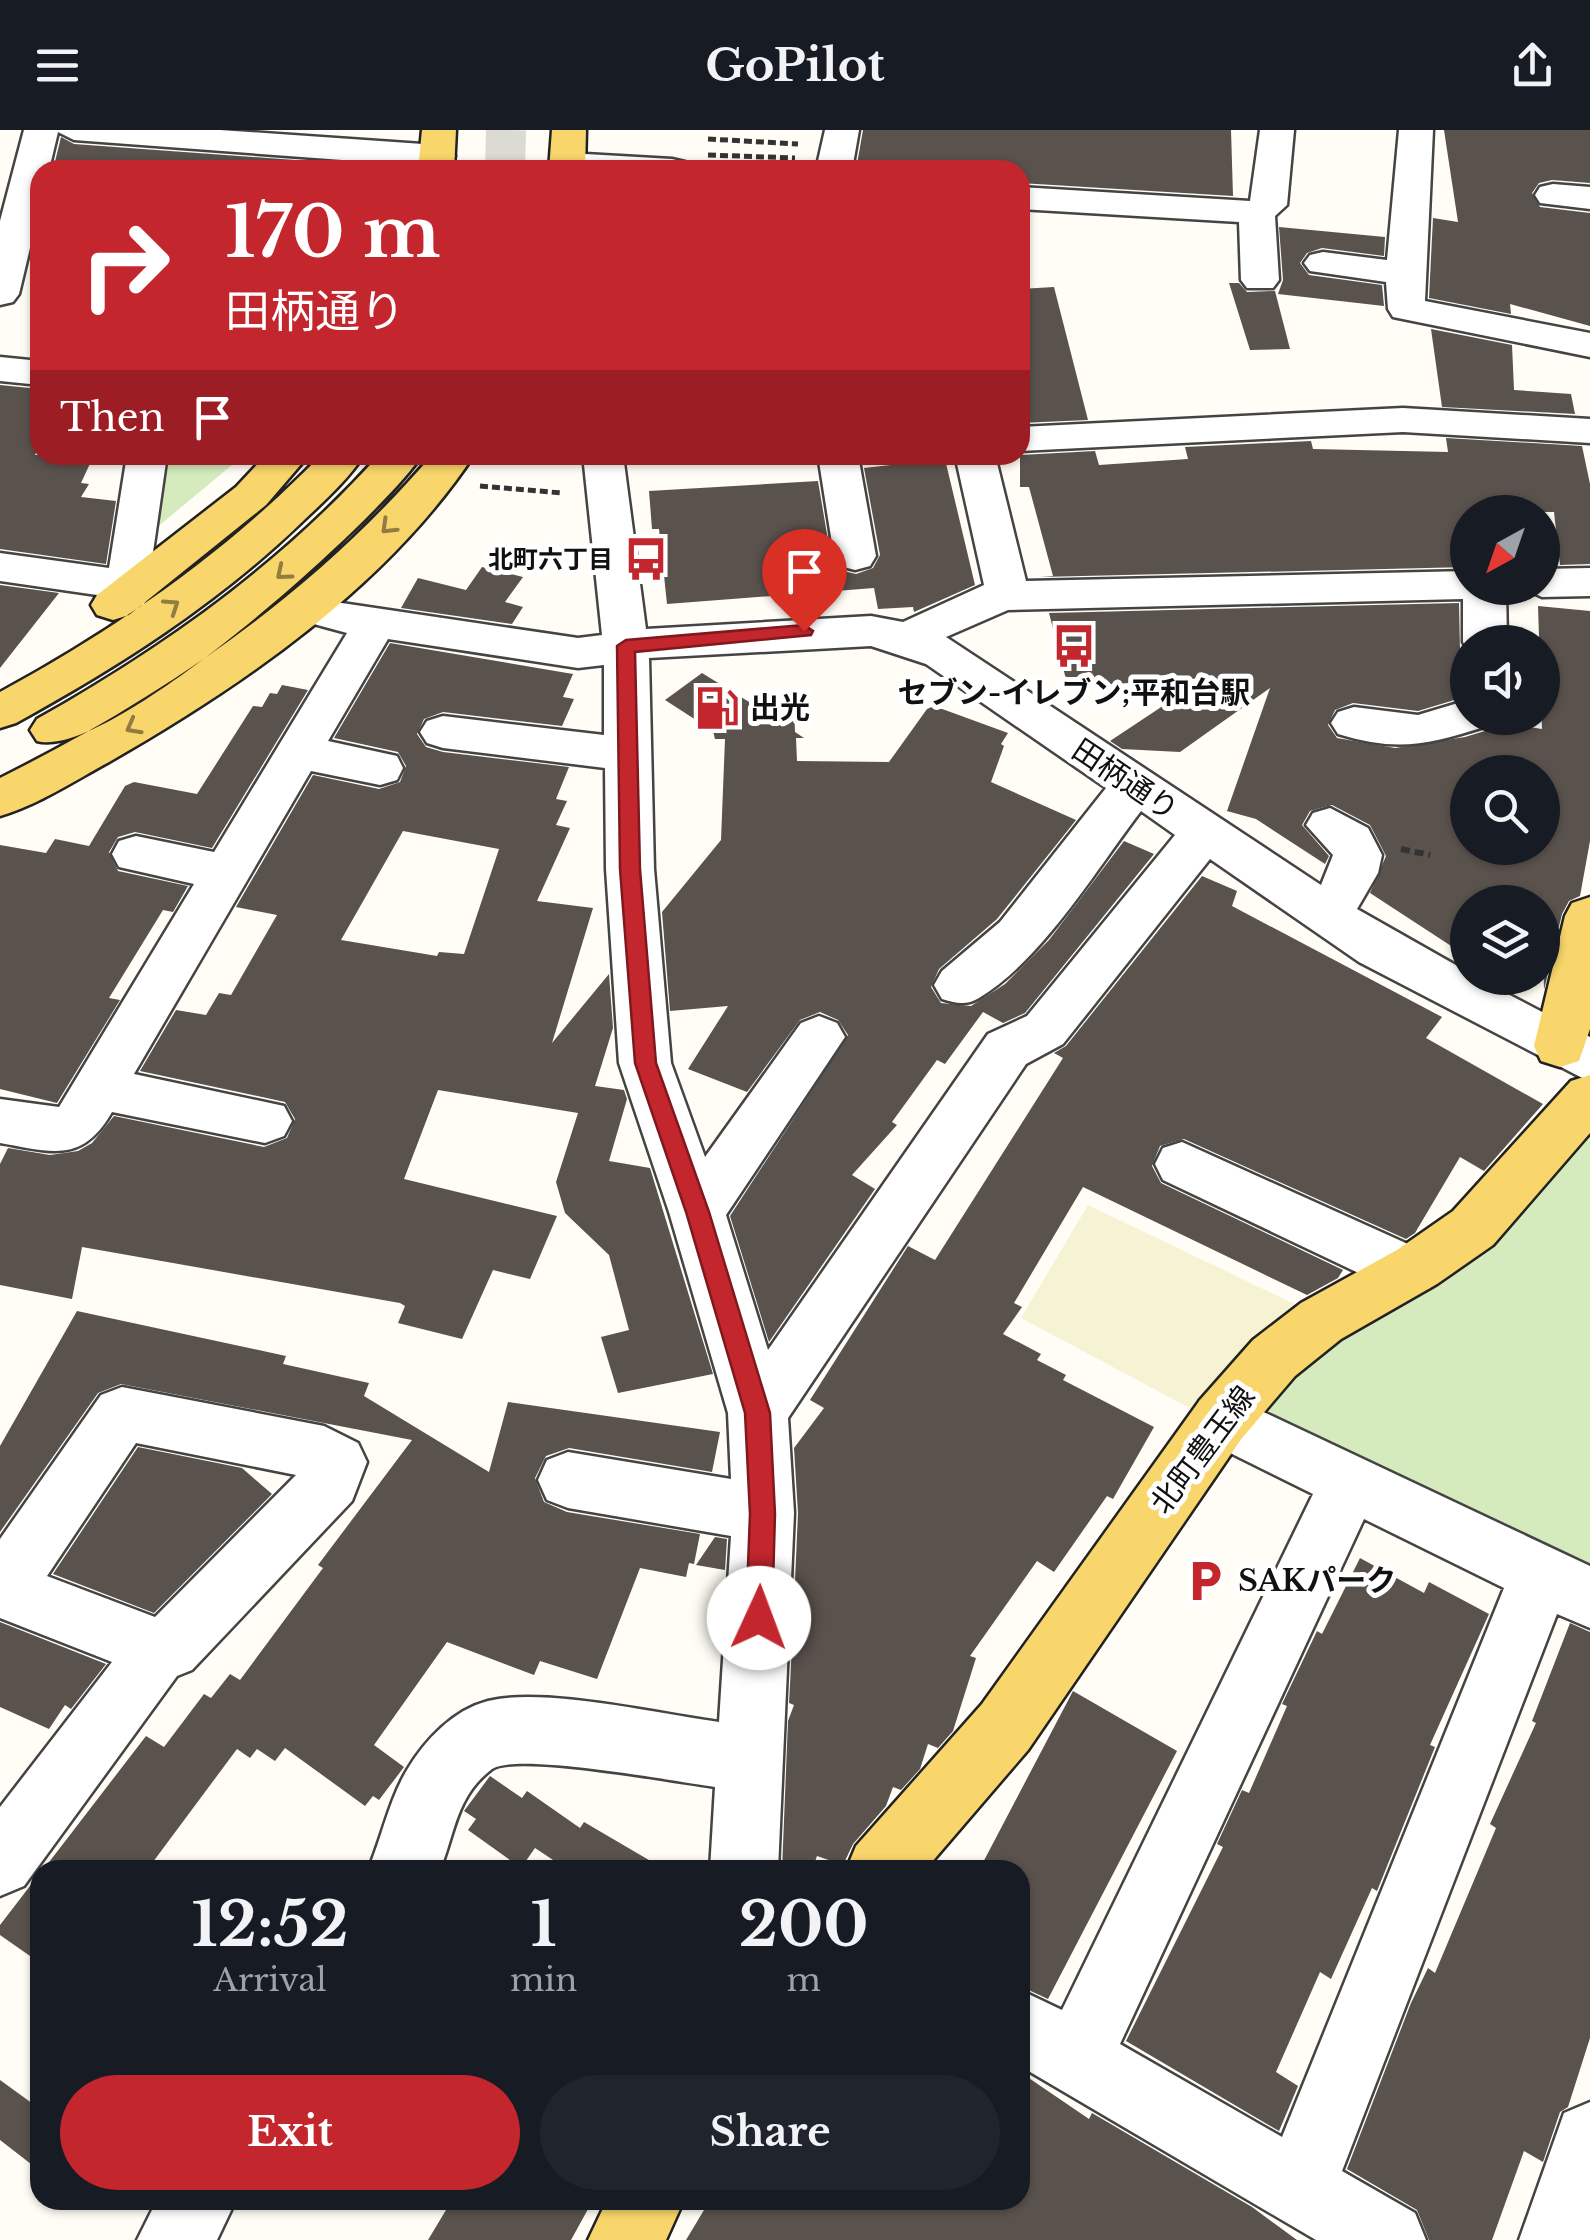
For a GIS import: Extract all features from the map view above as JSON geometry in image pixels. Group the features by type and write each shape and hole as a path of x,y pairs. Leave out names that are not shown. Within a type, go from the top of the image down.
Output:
{"main road":[{"path":"0,674 252,496 280,465"},
{"path":"0,712 90,662 224,568 282,520 334,465"},
{"path":"0,759 98,704 237,610 338,524 393,465"},
{"path":"0,799 146,720 304,607 428,488 460,470"},
{"name":"北町豊玉線","path":"889,1860 1004,1727 1220,1419 1290,1346 1320,1321 1410,1271 1473,1228 1580,1068 1590,916"},
{"path":"626,2240 642,2210"}],"street":[{"path":"33,160 42,130"},
{"path":"74,130 366,160 437,152"},
{"path":"1030,199 1257,212 1269,205 1277,130"},
{"path":"1416,130 1418,153 1405,273 1406,307 1410,311 1590,344"},
{"path":"568,154 607,160"},
{"path":"11,275 22,197 30,170"},
{"path":"1552,195 1590,198"},
{"path":"1257,212 1260,280"},
{"path":"1323,263 1405,273"},
{"path":"0,369 30,372"},
{"path":"1030,438 1384,420 1480,422 1590,432"},
{"path":"0,567 108,582 129,580 145,465"},
{"path":"604,465 626,646 630,869 646,1063 698,1212 758,1413 763,1514 754,1758 745,1860"},
{"path":"840,465 855,556"},
{"path":"978,465 1008,596"},
{"path":"1560,583 1590,582"},
{"path":"908,638 988,598 1008,596 1450,584"},
{"name":"田柄通り","path":"304,607 375,623 578,653 804,631 870,631 908,638 942,653 1134,786 1411,969 1580,1068"},
{"path":"0,1121 60,1131 70,1128 98,1088 375,623"},
{"path":"1354,723 1419,730 1450,721"},
{"path":"443,732 576,751 628,752"},
{"path":"298,752 380,768"},
{"path":"960,985 1018,935 1134,786"},
{"path":"1326,913 1342,899 1358,856 1354,843 1330,825"},
{"path":"758,1413 1007,1049 1045,1030 1204,833"},
{"path":"136,854 226,873"},
{"path":"698,1212 819,1037"},
{"path":"98,1088 265,1121"},
{"path":"1182,1164 1410,1271"},
{"path":"0,1862 150,1664 150,1654 143,1643 1,1588 122,1414 324,1452 338,1462 331,1481 169,1648 150,1654"},
{"path":"1220,1419 1566,1586 1298,2188"},
{"path":"568,1480 763,1514"},
{"path":"1350,1482 1048,2042 1388,2240"},
{"path":"408,1860 431,1793 465,1749 490,1733 549,1732 754,1758"},
{"path":"1557,2240 1590,2139"},
{"path":"175,2240 194,2210"}],"path":[{"path":"708,139 838,152"},
{"path":"706,160 708,154 838,152"},
{"path":"460,470 573,494"}],"shaded area":[{"path":"1088,1205 1307,1310 1234,1361 1197,1412 1021,1318"}],"green space":[{"path":"160,465 232,465 149,534"},
{"path":"1590,1123 1590,1583 1278,1434 1265,1399 1356,1331 1491,1248"}],"building":[{"path":"863,130 1231,130 1233,196 1030,184 1030,160 858,160"},
{"path":"1444,130 1590,130 1590,183 1552,180 1539,183 1532,193 1540,207 1590,213 1590,326 1510,304 1511,314 1429,298 1433,218 1458,222"},
{"path":"61,137 74,144 295,160 55,160"},
{"path":"1279,227 1385,237 1384,256 1322,248 1307,253 1300,263 1309,275 1382,285 1384,306 1278,294 1283,280"},
{"path":"1229,283 1239,283 1247,292 1275,291 1290,349 1250,350"},
{"path":"1054,287 1088,420 1030,423 1030,288"},
{"path":"1431,329 1512,345 1514,390 1571,394 1575,414 1442,407"},
{"path":"0,385 30,388 30,465 89,465 81,483 89,484 81,497 116,501 106,564 0,549"},
{"path":"1446,438 1582,446 1590,484 1590,564 1560,565 1560,495 1450,495 1450,567 1040,577 1053,576 1029,487 1020,487 1020,465 1030,465 1030,454 1095,451 1099,465 1188,459 1185,447 1311,441 1313,449 1448,452"},
{"path":"946,465 975,585 914,612 913,607 878,609 874,588 667,604 659,529 652,529 649,491 818,481 831,558 839,570 856,574 873,568 880,555 864,468"},
{"path":"482,567 523,577 505,602 523,607 512,624 401,608 418,578 466,590"},
{"path":"0,585 59,593 0,668"},
{"path":"1450,603 1459,605 1459,625 1450,625 1450,701 1418,711 1353,703 1335,710 1328,725 1337,738 1395,748 1472,735 1560,735 1560,625 1539,625 1538,606 1590,611 1590,841 1580,896 1569,901 1560,922 1560,885 1450,885 1450,945 1370,893 1386,856 1370,825 1332,805 1310,811 1302,825 1329,856 1325,864 1256,819 1227,811 1270,688 1180,752 1122,749 1110,741 1205,678 1068,687 1049,613"},
{"path":"390,643 573,674 563,697 574,699 562,726 443,712 424,719 417,734 426,747 443,752 569,767 556,799 567,801 556,825 570,828 537,901 593,908 552,1043 609,974 613,1028 595,1086 624,1090 627,1099 609,1161 650,1168 713,1374 618,1393 601,1337 629,1330 609,1255 565,1213 556,1182 578,1113 438,1090 404,1179 557,1216 530,1279 493,1270 462,1339 398,1323 405,1306 400,1303 82,1247 72,1299 0,1285 0,1164 8,1148 50,1155 78,1151 92,1143 114,1116 264,1147 287,1138 295,1119 285,1102 140,1071 176,1010 206,1015 219,993 231,995 277,915 236,907 313,775 379,789 400,782 406,766 398,752 334,738","holes":["403,831 499,849 464,954 439,952 437,956 341,940"]},
{"path":"702,673 754,705 794,704 795,732 804,738 796,738 797,761 889,762 927,709 934,706 1008,733 1001,744 1004,746 991,782 1076,820 997,919 939,969 931,987 941,1003 971,1006 1005,984 1049,940 1124,841 1154,854 1025,1013 1003,1023 983,1012 945,1064 937,1060 892,1122 897,1125 852,1175 875,1189 769,1342 730,1216 848,1035 838,1020 820,1012 800,1020 747,1092 688,1069 728,1006 670,1011 662,912 721,840 725,739 715,739 713,731 665,700"},
{"path":"282,685 308,690 212,848 135,832 118,837 109,852 118,871 188,886 173,912 163,910 109,998 120,1000 57,1103 0,1089 0,845 46,853 55,839 89,846 125,786 134,782 197,794 253,706 262,707 270,693 277,694"},
{"path":"1202,876 1237,891 1232,906 1442,1017 1426,1038 1543,1104 1484,1171 1460,1157 1415,1233 1406,1239 1184,1139 1160,1146 1152,1166 1161,1183 1343,1270 1338,1278 1307,1295 1083,1187 1014,1303 1022,1307 1003,1334 1041,1354 1037,1360 1066,1375 1063,1380 1154,1427 1113,1499 1107,1496 1054,1572 1037,1561 970,1656 976,1658 953,1731 938,1748 928,1744 920,1769 901,1790 893,1787 886,1806 853,1844 845,1860 817,1856 816,1860 782,1860 788,1721 794,1705 789,1703 792,1646 799,1628 793,1627 798,1513 794,1448 824,1408 810,1400 908,1246 935,1260 1063,1058 1054,1053 1066,1046"},
{"path":"77,1311 286,1356 283,1364 369,1383 364,1396 489,1472 508,1402 720,1432 712,1472 569,1448 546,1456 535,1478 544,1502 567,1512 700,1534 694,1564 689,1563 686,1577 640,1568 597,1679 540,1661 534,1675 447,1642 374,1745 404,1767 379,1800 373,1796 365,1806 285,1748 275,1761 257,1749 250,1758 237,1749 154,1860 51,1860 146,1736 164,1747 204,1694 211,1698 230,1674 240,1680 323,1568 318,1565 412,1440 121,1384 98,1393 0,1532 0,1446"},
{"path":"138,1447 242,1468 272,1494 154,1613 53,1574"},
{"path":"715,1537 727,1539 725,1570 696,1565"},
{"path":"1360,1558 1424,1593 1429,1582 1489,1614 1430,1745 1435,1747 1377,1891 1372,1888 1331,1979 1320,1972 1276,2072 1298,2086 1279,2131 1126,2041 1223,1847 1217,1844 1242,1790 1249,1793 1287,1706 1282,1704 1317,1631 1322,1634"},
{"path":"0,1622 106,1664 71,1709 65,1705 49,1729 0,1707"},
{"path":"1570,1623 1590,1632 1590,2038 1568,2107 1560,2112 1543,2162 1524,2151 1492,2240 1429,2240 1417,2210 1347,2169 1411,2003 1428,1968 1435,1973 1496,1828 1490,1824 1536,1723 1532,1721"},
{"path":"1073,1691 1177,1751 1048,1999 1030,1991 1030,1860 984,1860"},
{"path":"490,1776 522,1798 527,1791 580,1828 584,1822 649,1860 553,1860 535,1848 527,1860 510,1860 468,1830 476,1819 464,1811"},
{"path":"30,1886 30,1956 0,1935 0,1925"},
{"path":"1030,2079 1089,2119 1092,2113 1252,2207 1297,2240 686,2240 704,2210 1030,2210"},
{"path":"0,2080 30,2102 30,2163 0,2140"},
{"path":"446,2210 588,2210 571,2240 428,2240"}],"tunnel":[{"path":"505,160 506,130"}],"place":[{"name":"北町六丁目","path":"646,559"},
{"name":"セブン-イレブン;平和台駅","path":"1074,646"},
{"name":"出光","path":"717,708"},
{"name":"SAKパーク","path":"1205,1581"}],"route":[{"path":"759,1618 763,1514 758,1413 698,1212 646,1063 630,869 626,646 804,631"}]}
